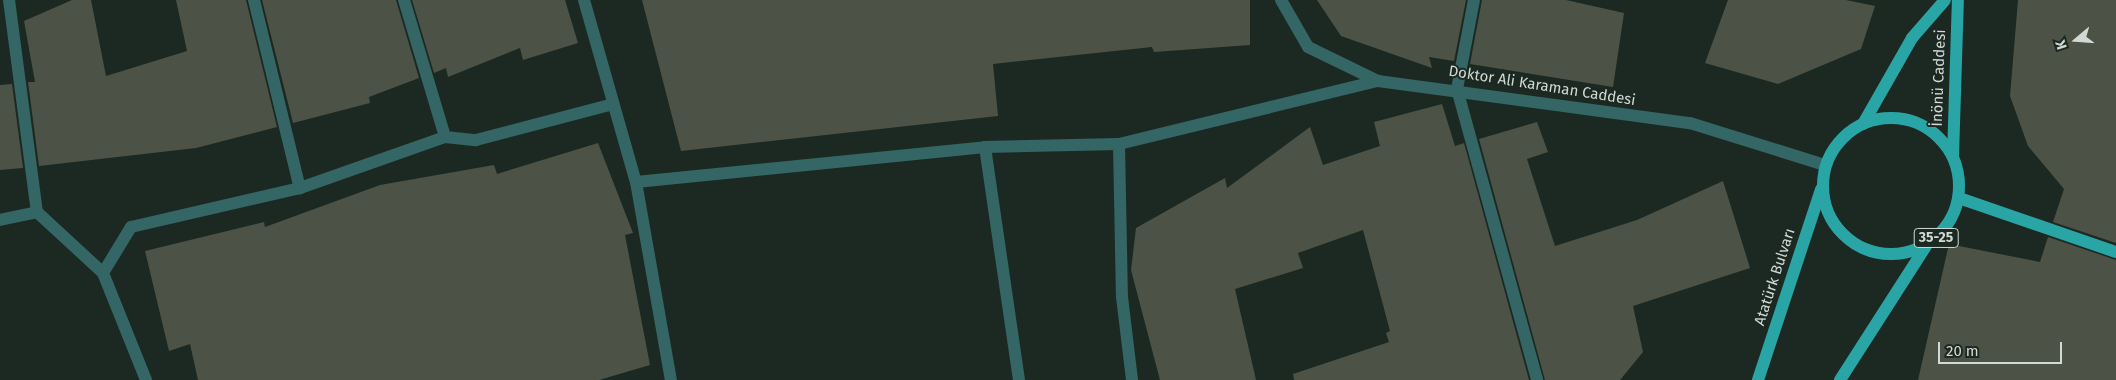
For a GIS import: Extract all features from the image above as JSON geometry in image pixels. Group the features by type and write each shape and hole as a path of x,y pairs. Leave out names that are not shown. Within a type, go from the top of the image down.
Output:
{"main road":[{"name":"İnönü Caddesi","path":"1862,124 1912,38 1945,0"},
{"name":"İnönü Caddesi","path":"1953,156 1958,0"},
{"name":"35-25","path":"1926,246 1886,255 1854,243 1834,224 1823,184 1825,165 1840,141 1862,124 1883,118 1911,121 1940,139 1953,156"},
{"path":"1953,156 1959,198 2116,252"},
{"name":"Atatürk Bulvarı","path":"1758,380 1823,184"},
{"name":"35-25","path":"1840,380 1926,246 1942,234 1959,198"}],"street":[{"path":"10,0 37,212 103,273 146,380"},
{"path":"254,0 300,188"},
{"path":"404,0 445,137"},
{"path":"584,0 636,182 671,380"},
{"name":"Doktor Ali Karaman Caddesi","path":"1281,0 1308,47 1378,81 1457,89 1690,123 1825,165"},
{"path":"1474,0 1457,89 1537,380"},
{"path":"636,182 985,147 1119,144 1378,81"},
{"path":"103,273 131,227 300,188 445,137 476,140 614,104"},
{"path":"1119,144 1122,297 1132,380"},
{"path":"985,147 1018,380"},
{"path":"0,220 37,212"}],"building":[{"path":"72,0 91,0 106,76 187,51 176,0 246,0 277,127 196,148 39,166 28,82 35,82 24,21"},
{"path":"262,0 396,0 419,78 369,97 370,103 293,123"},
{"path":"412,0 565,0 578,43 523,60 520,48 448,77 446,68 434,73"},
{"path":"642,0 1250,0 1250,45 1154,52 1152,47 993,64 998,116 681,151"},
{"path":"1317,0 1466,0 1454,61 1429,57 1432,68 1341,36"},
{"path":"1482,0 1566,0 1624,13 1613,87 1470,64"},
{"path":"1728,0 1846,0 1875,6 1861,49 1778,84 1705,63"},
{"path":"2018,0 2116,0 2116,243 2053,222 2064,189 2028,146 2010,96"},
{"path":"12,84 23,168 0,170 0,85"},
{"path":"1442,104 1455,146 1464,143 1529,380 1294,380 1293,374 1389,342 1386,333 1390,331 1363,230 1298,253 1303,268 1235,289 1256,380 1160,380 1131,270 1136,228 1225,178 1227,188 1310,127 1323,165 1380,146 1374,122"},
{"path":"1537,122 1548,152 1527,159 1555,246 1637,220 1723,181 1750,268 1633,306 1643,352 1620,380 1545,380 1479,139"},
{"path":"598,143 633,233 625,235 650,365 599,380 198,380 190,344 169,351 145,251 264,222 265,227 380,185 494,165 497,174"},
{"path":"2048,237 2116,260 2116,380 1918,380 1949,244 2040,262"}]}
